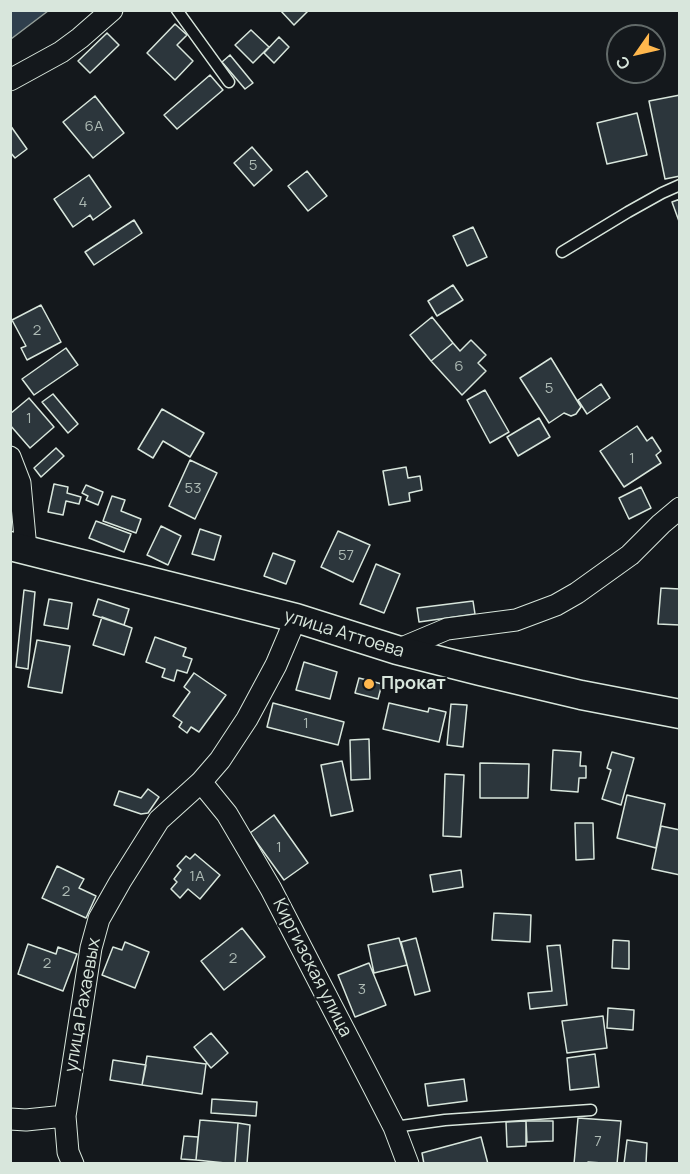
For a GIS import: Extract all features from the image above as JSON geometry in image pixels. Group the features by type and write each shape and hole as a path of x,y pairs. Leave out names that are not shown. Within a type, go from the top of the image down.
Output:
{"street":[{"path":"10,80 61,52 112,10"},
{"path":"10,457 20,483 18,548"},
{"path":"397,650 447,629 516,620 556,605 577,593 630,555 680,508"},
{"name":"улица Аттоева","path":"18,548 296,618 397,650 581,695 680,714"},
{"name":"улица Рахаевых","path":"73,1164 68,1152 65,1116 91,948 99,919 159,820 201,782 220,760 247,719 276,665 296,618"},
{"name":"Киргизская улица","path":"201,782 227,814 271,889 394,1127 408,1164"},
{"path":"10,1119 26,1120 65,1116"}],"lane":[{"path":"177,10 229,82"},
{"path":"562,252 662,193 680,185"},
{"path":"394,1127 445,1120 591,1110"}],"water":[{"path":"11,10 48,10 48,11 11,39"}],"building":[{"path":"280,10 309,10 294,25"},
{"path":"175,24 187,35 177,45 193,61 175,80 147,53"},
{"path":"251,30 269,47 253,63 235,45"},
{"path":"107,33 119,45 90,73 78,61"},
{"path":"279,37 289,47 274,63 264,53"},
{"path":"230,55 253,83 245,89 222,62"},
{"path":"210,75 223,90 177,129 164,115"},
{"path":"680,95 680,176 665,179 649,101"},
{"path":"95,96 124,133 93,158 63,122"},
{"path":"637,113 647,155 607,164 597,123"},
{"path":"10,125 27,149 15,158 10,152"},
{"path":"252,147 272,170 254,186 234,163"},
{"path":"307,171 327,196 308,211 288,186"},
{"path":"89,175 111,207 93,220 90,215 73,227 54,199"},
{"path":"680,199 680,224 672,202"},
{"path":"134,220 142,233 94,265 85,252"},
{"path":"473,227 487,257 467,266 453,236"},
{"path":"453,285 463,300 437,316 428,301"},
{"path":"41,305 61,342 27,360 21,348 26,346 12,320"},
{"path":"432,317 453,343 431,361 410,335"},
{"path":"471,340 486,355 478,363 486,371 462,395 431,361 453,343 460,351"},
{"path":"66,348 78,365 34,395 22,379"},
{"path":"551,358 581,407 576,414 571,416 564,413 549,423 520,378"},
{"path":"601,384 610,398 587,414 578,400"},
{"path":"485,390 509,432 490,443 467,400"},
{"path":"53,394 78,424 68,433 42,402"},
{"path":"29,398 54,427 30,448 10,425 10,414"},
{"path":"162,409 204,433 190,457 163,441 153,458 138,449"},
{"path":"539,418 550,437 518,456 507,437"},
{"path":"637,426 647,441 652,437 661,451 656,455 661,463 624,487 600,451"},
{"path":"56,448 64,456 41,477 34,468"},
{"path":"190,460 217,473 195,519 169,506"},
{"path":"406,467 408,478 420,476 422,490 409,493 410,501 389,505 383,471"},
{"path":"54,484 68,487 67,493 81,497 79,504 66,501 63,515 48,512"},
{"path":"86,485 103,492 98,505 86,500 88,496 82,493"},
{"path":"641,487 651,508 629,519 619,498"},
{"path":"112,496 125,500 121,511 141,519 136,533 103,521"},
{"path":"96,521 131,534 124,552 89,538"},
{"path":"161,526 181,536 168,565 147,555"},
{"path":"200,529 221,536 214,560 192,554"},
{"path":"338,531 370,545 353,582 321,567"},
{"path":"273,553 295,561 286,584 264,576"},
{"path":"376,564 400,574 384,613 360,604"},
{"path":"661,588 680,589 680,625 658,624"},
{"path":"24,590 35,592 28,669 16,667"},
{"path":"49,599 72,603 68,629 44,625"},
{"path":"98,599 129,609 124,625 93,615"},
{"path":"473,601 475,614 419,622 417,608"},
{"path":"102,617 132,628 124,655 93,645"},
{"path":"155,637 186,648 183,656 192,659 187,673 177,670 174,681 162,677 165,669 146,662"},
{"path":"37,640 70,646 62,693 28,687"},
{"path":"304,662 337,672 330,699 296,690"},
{"path":"194,673 226,695 199,732 191,727 187,733 179,727 182,722 173,716 190,692 184,687"},
{"path":"359,678 382,684 378,699 355,693"},
{"path":"273,703 344,722 338,745 267,727"},
{"path":"389,703 428,712 429,708 446,712 439,742 383,729"},
{"path":"451,704 467,705 463,747 447,745"},
{"path":"369,739 370,779 351,780 350,740"},
{"path":"553,750 581,752 580,766 586,766 586,778 579,778 578,792 551,790"},
{"path":"612,752 634,758 621,805 602,799 611,770 607,768"},
{"path":"342,761 353,811 331,816 321,765"},
{"path":"480,763 529,764 528,798 480,798"},
{"path":"445,774 464,775 461,837 443,836"},
{"path":"148,789 159,797 148,813 141,814 114,805 119,791 141,798"},
{"path":"627,795 665,804 656,848 617,838"},
{"path":"274,815 308,863 284,880 250,833"},
{"path":"575,823 593,823 594,859 576,860"},
{"path":"661,826 680,830 680,875 652,869"},
{"path":"195,854 220,875 200,899 188,889 180,898 171,889 177,882 174,879 181,870 177,866 186,856 190,859"},
{"path":"57,866 84,879 79,888 96,896 86,918 42,898"},
{"path":"461,870 463,887 433,892 430,875"},
{"path":"494,913 531,915 530,942 492,940"},
{"path":"242,928 265,957 224,990 201,961"},
{"path":"399,938 407,965 374,973 368,945"},
{"path":"416,938 430,991 415,995 401,942"},
{"path":"613,940 629,941 629,969 612,968"},
{"path":"125,942 149,952 135,988 102,975 113,947 122,950"},
{"path":"28,944 56,954 58,947 77,954 63,991 18,974"},
{"path":"560,945 567,1005 530,1009 528,993 552,991 547,946"},
{"path":"369,963 386,1005 355,1017 338,975"},
{"path":"608,1008 634,1010 633,1030 607,1028"},
{"path":"603,1016 607,1048 567,1053 562,1021"},
{"path":"211,1033 228,1053 211,1068 194,1047"},
{"path":"595,1054 599,1087 570,1090 567,1058"},
{"path":"147,1056 206,1064 202,1094 142,1085"},
{"path":"113,1060 146,1065 142,1085 110,1080"},
{"path":"464,1079 467,1101 428,1106 425,1084"},
{"path":"212,1099 257,1102 256,1116 211,1113"},
{"path":"578,1118 621,1121 617,1164 588,1162 588,1164 574,1164"},
{"path":"200,1120 238,1123 235,1164 196,1160"},
{"path":"526,1121 553,1121 553,1141 527,1142"},
{"path":"526,1121 526,1146 507,1147 506,1122"},
{"path":"238,1123 250,1125 247,1164 235,1164"},
{"path":"184,1136 198,1137 196,1160 181,1159"},
{"path":"481,1137 488,1164 424,1164 422,1153"},
{"path":"627,1140 647,1143 646,1164 624,1164"}],"place":[{"name":"Прокат","path":"369,684"}]}
